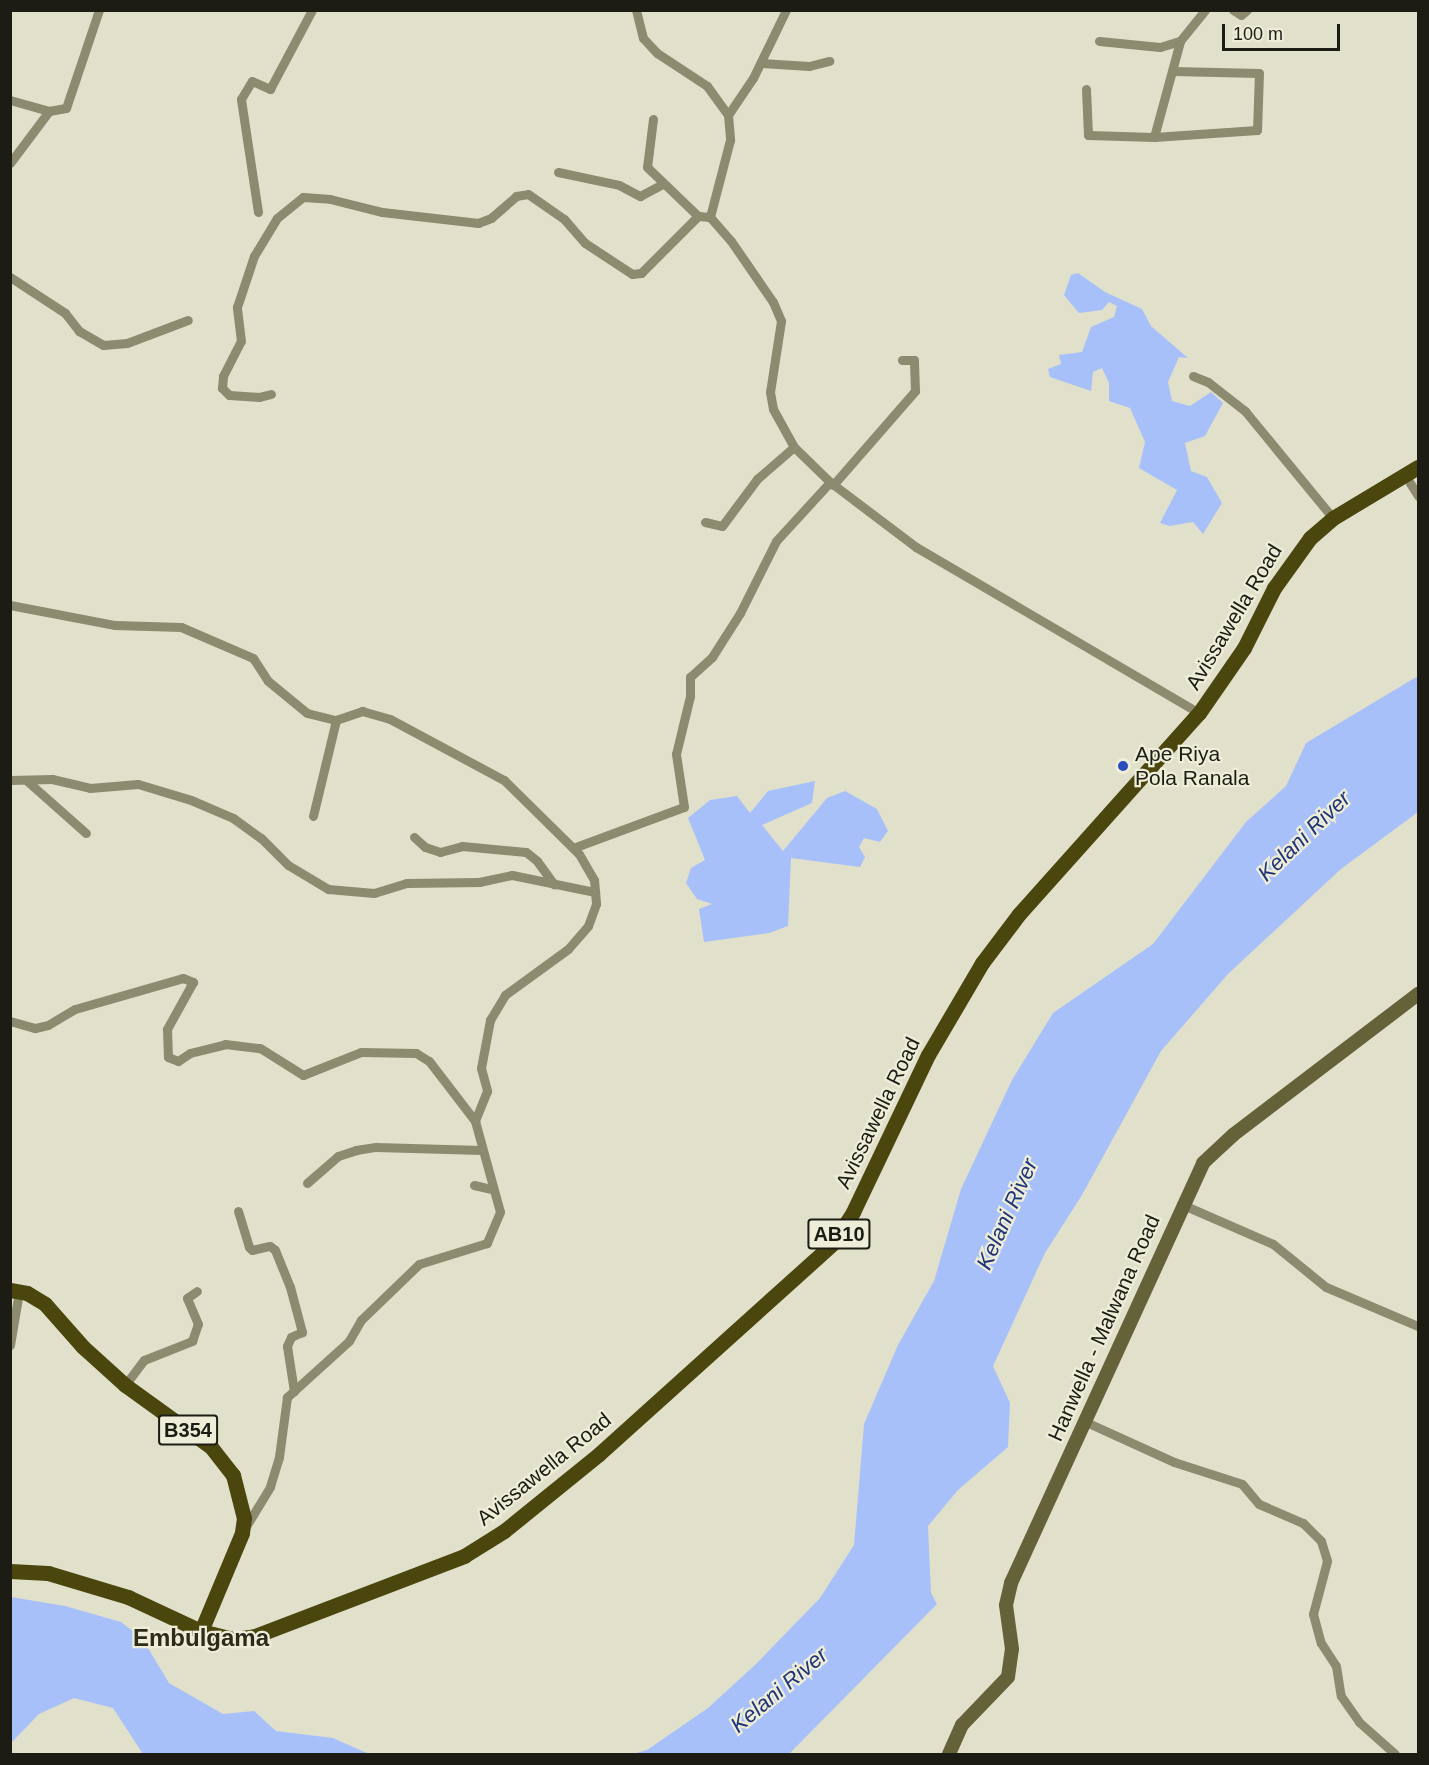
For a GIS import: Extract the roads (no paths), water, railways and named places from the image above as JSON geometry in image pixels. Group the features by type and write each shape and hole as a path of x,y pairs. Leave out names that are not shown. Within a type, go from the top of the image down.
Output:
{"main road":[{"name":"Avissawella Road","path":"10,1570 48,1573 128,1597 201,1631 234,1639 255,1636 464,1556 504,1531 592,1460 805,1271 833,1243 853,1212 928,1055 982,963 1019,914 1199,713 1244,648 1297,553 1333,518 1419,467"},
{"name":"B354","path":"15,1291 45,1304 83,1347 125,1385 211,1447 225,1461 239,1494 242,1533 201,1631"}],"street":[{"path":"10,100 49,111 66,108 99,10"},
{"path":"258,212 241,99 252,81 270,89 312,10"},
{"path":"636,10 643,38 676,67 707,86 728,115 730,140 710,217"},
{"path":"728,115 761,63 786,10"},
{"path":"1154,137 1180,41 1205,10"},
{"path":"1233,10 1241,15 1247,10"},
{"path":"1098,41 1160,47 1180,41"},
{"path":"761,63 792,67 829,61"},
{"path":"1086,89 1088,135 1154,137 1248,133 1259,125 1259,73 1173,71"},
{"path":"10,163 49,111"},
{"path":"653,119 647,167 698,216 710,217 737,250 773,302 781,321 770,392 772,409 794,447 831,484 916,547 1199,713"},
{"path":"558,172 619,185 640,196 663,184"},
{"path":"271,394 253,397 229,395 222,388 223,376 241,341 237,307 254,256 277,218 303,197 330,199 382,212 478,223 491,218 516,196 528,194 564,219 585,243 632,274 641,273 698,216"},
{"path":"10,277 65,313 79,331 103,345 127,343 188,320"},
{"path":"573,848 684,807 676,754 690,696 690,676 718,648 776,541 915,391 914,360 902,360"},
{"path":"1193,376 1208,382 1245,411 1333,518"},
{"path":"705,522 722,526 757,479 794,447"},
{"path":"1405,475 1419,496"},
{"path":"10,605 115,626 181,627 253,658 268,681 307,713 336,720 362,711 390,719 472,760 504,780 573,848 594,880 596,904 588,926 568,949 505,995 490,1020 482,1058 487,1091 475,1122"},
{"path":"313,816 336,720"},
{"path":"10,780 52,779 90,788 138,784 191,800 233,818 288,865 328,889 374,893 407,884 479,882 512,875 595,892"},
{"path":"26,780 86,833"},
{"path":"414,837 425,847 440,852 462,846 526,852 537,861 554,884"},
{"path":"10,1021 34,1028 48,1025 75,1009 183,978 193,982 167,1029 168,1058 178,1061 190,1053 225,1044 260,1048 303,1075 361,1052 416,1053 429,1061 475,1122 500,1212 487,1243 419,1264 382,1297 361,1320 349,1341 294,1391 284,1405 279,1457 270,1487 242,1533"},
{"name":"Hanwella - Malwana Road","path":"949,1755 962,1725 1008,1677 1012,1649 1006,1605 1011,1583 1086,1422 1181,1204 1203,1162 1233,1136 1419,994"},
{"path":"307,1183 338,1156 356,1150 376,1147 482,1150"},
{"path":"474,1185 492,1189"},
{"path":"1181,1204 1273,1244 1326,1287 1419,1326"},
{"path":"238,1211 249,1246 252,1250 270,1246 275,1250 290,1287 302,1332 291,1337 287,1346 294,1391"},
{"path":"10,1345 15,1291"},
{"path":"125,1385 144,1360 192,1341 198,1324 187,1298 197,1291"},
{"path":"1086,1422 1174,1462 1242,1484 1259,1504 1303,1523 1321,1541 1327,1561 1313,1614 1321,1643 1336,1666 1341,1696 1359,1722 1395,1755"}],"water":[{"path":"1078,273 1105,292 1142,309 1151,326 1188,358 1179,357 1168,382 1172,401 1190,406 1211,392 1223,403 1205,436 1185,443 1191,471 1207,477 1222,503 1203,534 1193,522 1170,526 1160,523 1177,490 1139,468 1145,442 1130,408 1109,401 1109,383 1102,368 1093,372 1091,391 1050,377 1048,369 1061,364 1059,355 1082,352 1091,327 1114,317 1117,306 1109,302 1102,310 1079,313 1064,295 1071,275"},
{"name":"Kelani River","path":"1418,676 1418,812 1341,869 1228,974 1161,1051 1082,1195 1045,1253 993,1366 1010,1403 1008,1447 958,1490 928,1526 931,1593 937,1604 789,1754 633,1754 647,1750 708,1708 756,1664 820,1598 854,1545 864,1424 898,1345 934,1281 961,1189 1012,1080 1053,1013 1153,944 1246,822 1286,786 1306,743"},
{"path":"815,781 812,803 762,825 783,851 827,798 845,791 877,809 888,831 880,842 864,838 859,847 865,857 860,867 791,858 788,926 769,933 704,942 699,909 712,904 697,899 686,883 691,868 705,860 688,818 710,800 737,796 750,813 768,791"},
{"path":"11,1597 65,1606 121,1622 142,1638 169,1683 223,1714 254,1711 276,1731 333,1738 369,1754 143,1754 113,1708 74,1698 39,1714 11,1743"}],"place":[{"name":"Ape Riya Pola Ranala","path":"1123,766"}],"district":[{"name":"Embulgama","path":"201,1638"}]}
